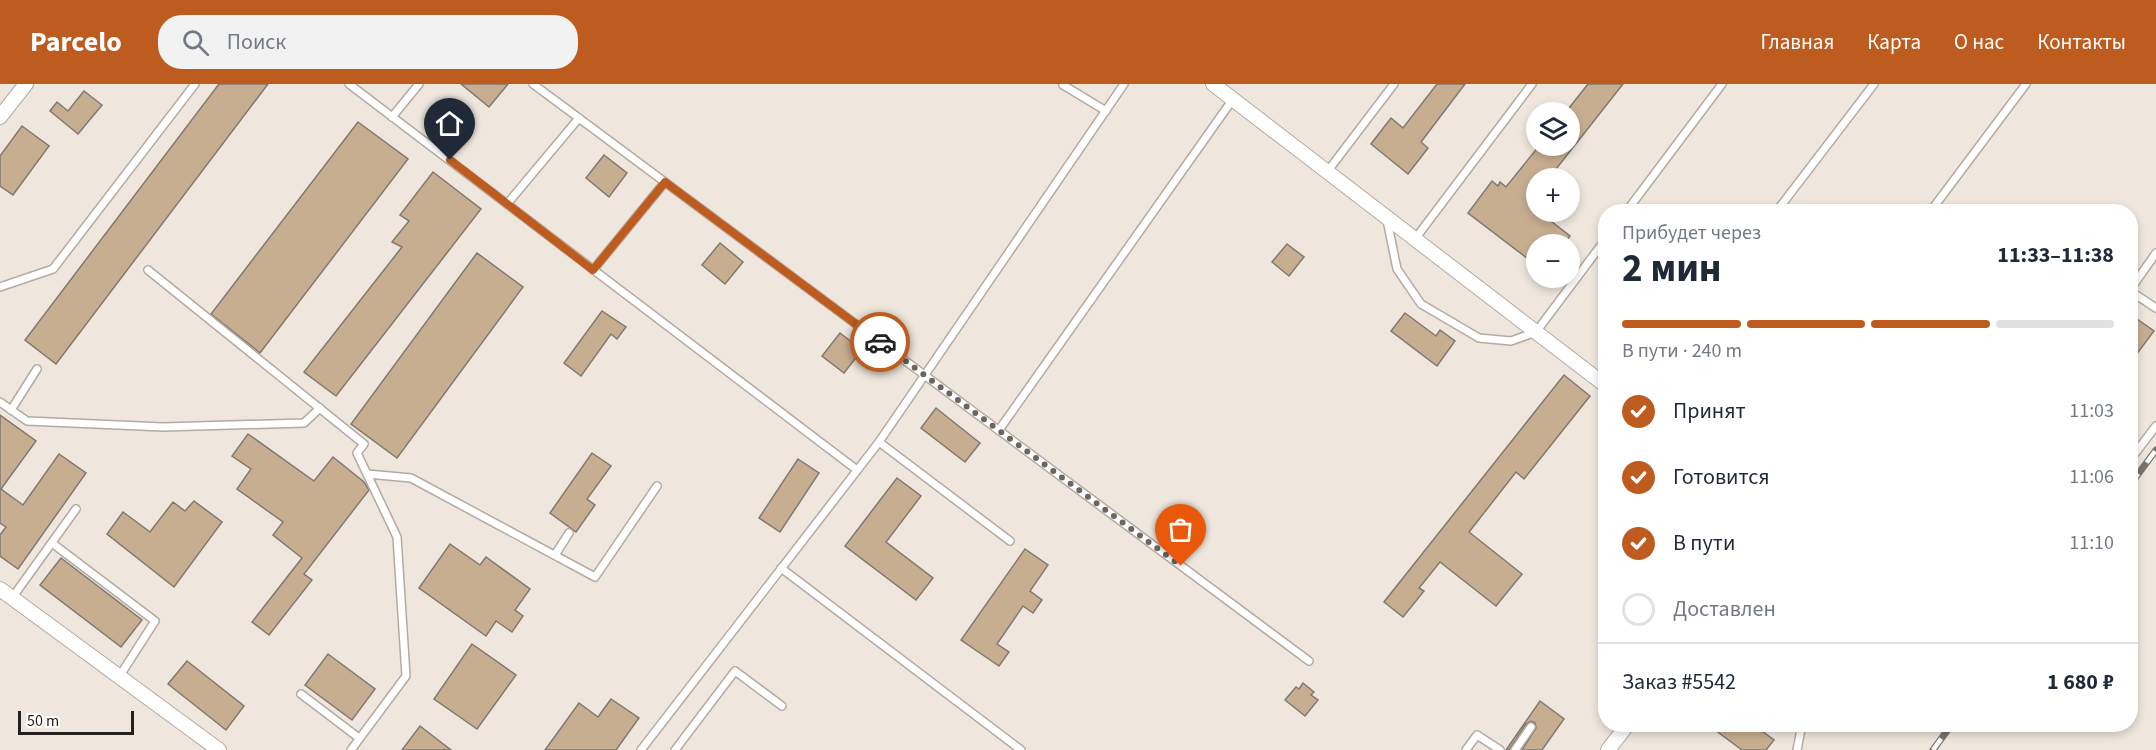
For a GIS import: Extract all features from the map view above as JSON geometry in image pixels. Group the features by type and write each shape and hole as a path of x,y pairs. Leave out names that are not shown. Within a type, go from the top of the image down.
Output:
{"street":[{"path":"0,117 26,84"},
{"path":"1213,84 1598,380"},
{"path":"0,589 219,750"},
{"path":"1608,750 1622,732"}],"lane":[{"path":"0,287 53,269 195,84"},
{"path":"349,84 857,470"},
{"path":"392,117 419,84"},
{"path":"533,84 1309,661"},
{"path":"641,750 879,442 1124,84"},
{"path":"1327,172 1394,84"},
{"path":"1414,239 1532,84"},
{"path":"1632,204 1722,84"},
{"path":"1782,204 1874,84"},
{"path":"1936,204 2025,84"},
{"path":"1063,85 1106,111"},
{"path":"999,430 1233,99"},
{"path":"507,204 579,118"},
{"path":"593,270 665,182"},
{"path":"1387,217 1397,269 1421,304 1479,338 1511,341 1536,332 1598,249"},
{"path":"2138,279 2156,253"},
{"path":"148,270 364,444 357,453 397,537 406,676 351,750"},
{"path":"2138,296 2156,308"},
{"path":"11,410 37,369"},
{"path":"0,402 27,421 164,427 304,423 320,408"},
{"path":"2138,450 2156,426"},
{"path":"879,442 1010,541"},
{"path":"367,474 411,478 595,577 657,486"},
{"path":"12,598 76,509"},
{"path":"555,555 569,533"},
{"path":"52,543 155,621 119,677"},
{"path":"781,568 1021,750"},
{"path":"675,750 735,671 782,706"},
{"path":"301,694 359,738"},
{"path":"1515,750 1531,727"},
{"path":"1797,750 1800,732"},
{"path":"1466,750 1477,735 1500,750"}],"building":[{"path":"219,84 268,84 56,364 25,340"},
{"path":"461,84 508,84 489,107"},
{"path":"1437,84 1465,84 1421,142 1428,148 1408,174 1371,144 1391,118 1403,128"},
{"path":"1588,84 1623,84 1580,139 1580,102 1574,102"},
{"path":"84,91 102,105 78,134 50,111 57,102 68,111"},
{"path":"358,122 408,159 260,353 211,314"},
{"path":"22,126 49,146 13,195 0,186 0,156"},
{"path":"604,155 627,173 609,197 586,178"},
{"path":"1531,156 1566,156 1557,168 1526,168 1526,222 1552,222 1567,234 1526,234 1526,257 1468,213 1492,181 1498,186 1500,182 1506,187"},
{"path":"433,172 481,209 336,396 304,372 402,247 392,242 409,221 400,215"},
{"path":"720,243 743,262 725,284 702,265"},
{"path":"1287,244 1304,257 1289,276 1272,262"},
{"path":"477,253 523,287 397,458 351,424"},
{"path":"602,311 626,327 617,339 611,334 581,376 564,363"},
{"path":"1405,313 1436,336 1440,330 1455,341 1437,366 1391,331"},
{"path":"2138,320 2154,331 2138,352"},
{"path":"840,333 862,350 844,373 822,356"},
{"path":"1564,375 1590,396 1524,479 1516,472 1469,532 1522,574 1496,606 1440,562 1419,588 1424,591 1403,617 1384,602"},
{"path":"936,408 980,443 965,462 921,428"},
{"path":"0,415 36,441 1,489 23,505 59,454 86,473 18,569 0,556 0,535 6,527 0,523"},
{"path":"248,434 314,481 333,457 364,482 369,490 304,574 312,580 269,635 252,622 302,558 273,535 283,522 237,489 251,469 232,456"},
{"path":"592,453 611,466 587,499 595,505 576,532 550,513"},
{"path":"798,459 819,473 780,532 759,518"},
{"path":"897,478 921,496 886,542 933,578 916,600 845,546"},
{"path":"194,501 222,522 174,587 107,534 123,512 150,532 173,502 185,511"},
{"path":"450,544 480,565 486,557 530,589 515,610 523,616 512,632 496,621 486,636 419,588"},
{"path":"1025,549 1048,565 1030,591 1042,600 1033,613 1023,606 997,644 1009,652 999,666 961,640"},
{"path":"61,558 142,620 121,647 40,585"},
{"path":"472,644 516,675 477,729 434,699"},
{"path":"328,654 375,689 352,720 305,685"},
{"path":"187,661 244,706 226,730 168,684"},
{"path":"1303,683 1314,692 1311,695 1318,700 1305,716 1285,700 1296,687 1299,689"},
{"path":"611,699 639,718 616,750 545,750 579,703 598,717"},
{"path":"1540,701 1564,719 1542,750 1522,750 1536,728 1535,723 1531,721 1526,724 1509,750 1506,750"},
{"path":"420,726 451,750 402,750"},
{"path":"1718,732 1763,732 1774,740 1766,750 1742,750"}],"railway":[{"path":"2138,474 2156,450"},
{"path":"1933,750 1946,732"}],"way so far":[{"path":"880,342 1181,566"}],"route":[{"path":"450,160 593,270 665,182 880,342"}]}
